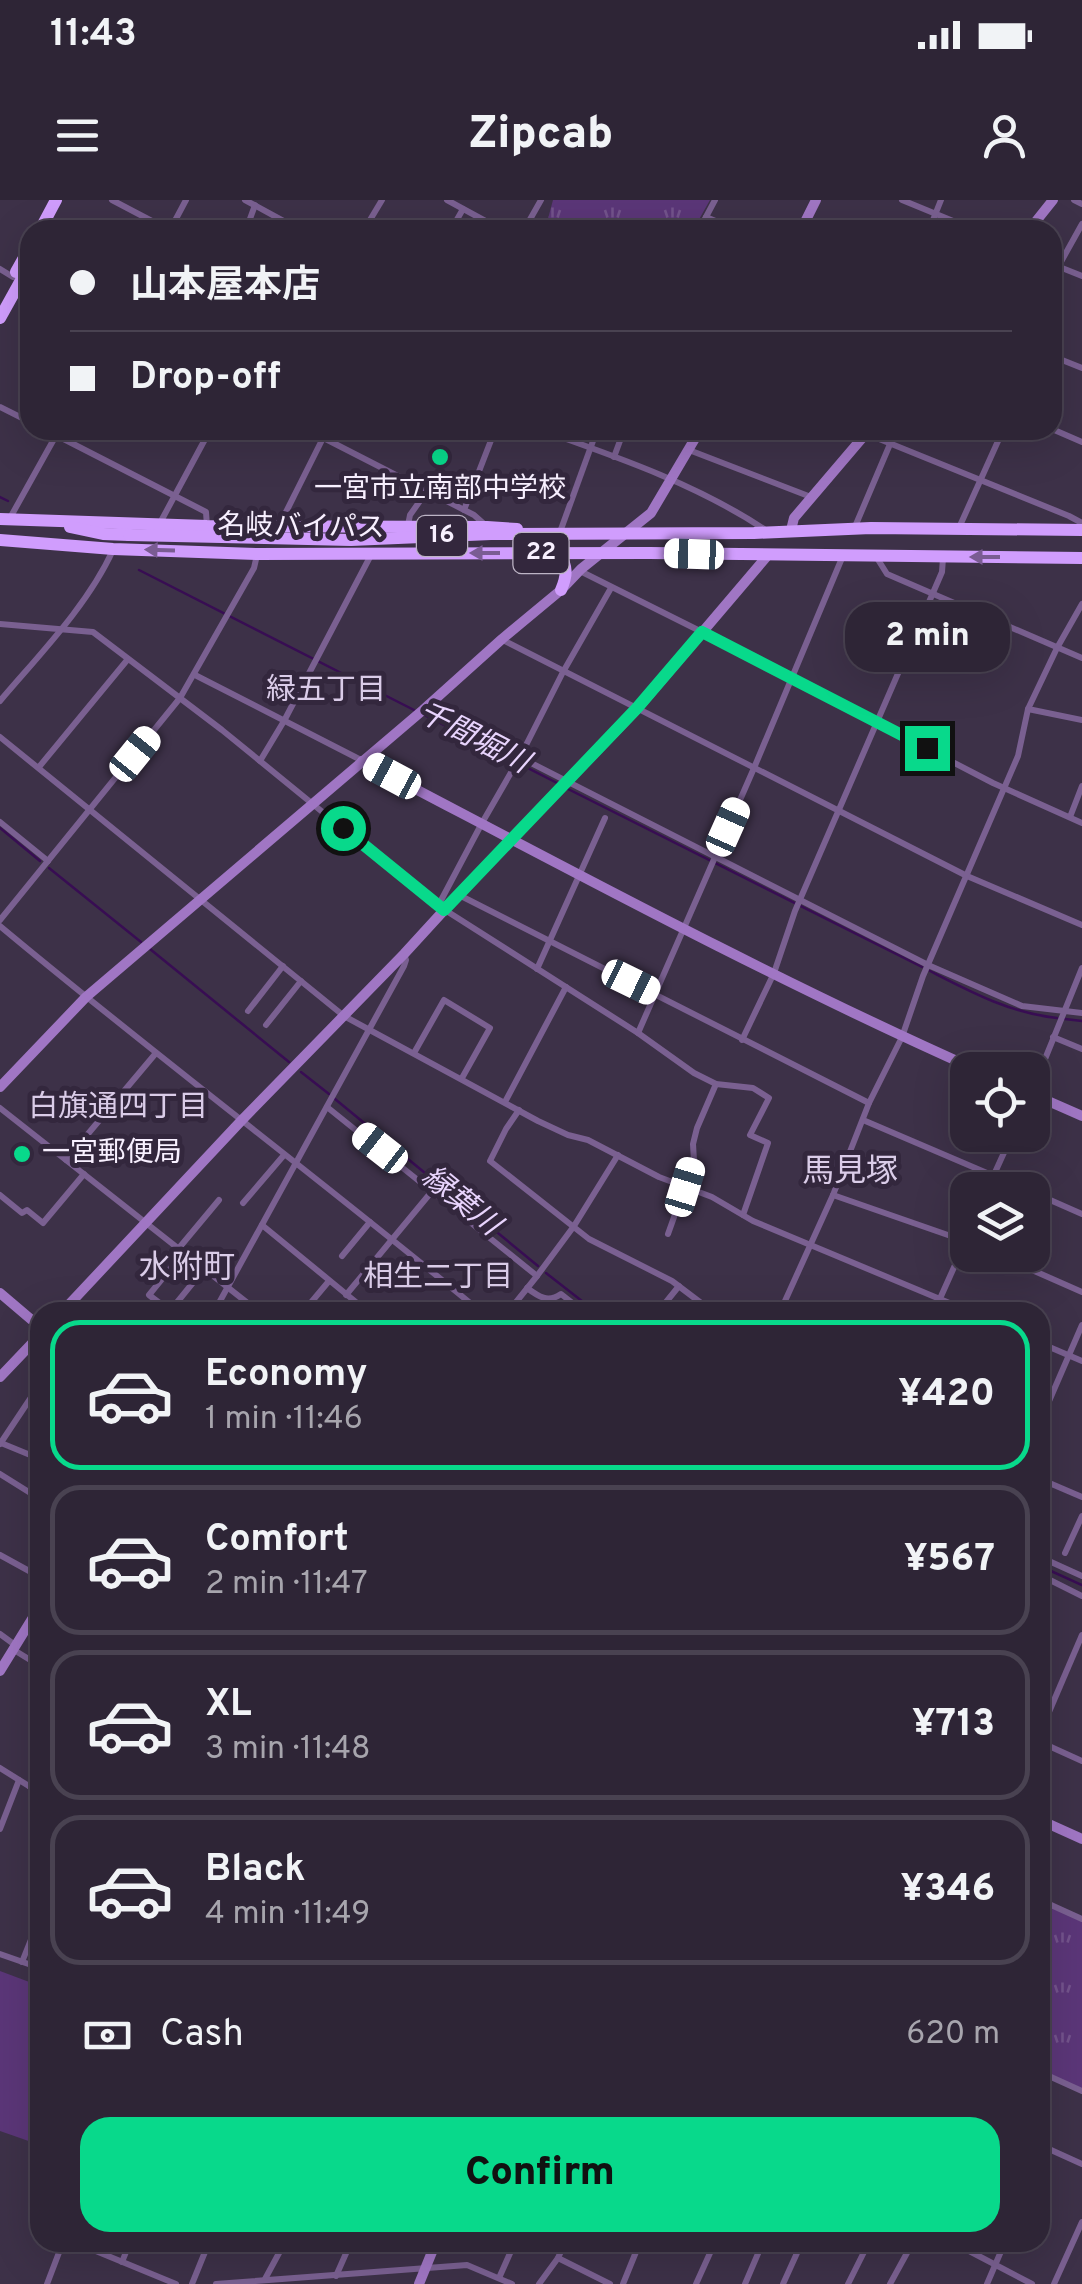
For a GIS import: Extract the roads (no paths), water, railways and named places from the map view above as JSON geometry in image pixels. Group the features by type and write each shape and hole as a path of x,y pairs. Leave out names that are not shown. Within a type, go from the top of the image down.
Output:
{"highway":[{"path":"0,301 20,282"},
{"path":"0,318 20,283"},
{"name":"名岐バイパス","path":"5,519 207,526 487,527 560,532 957,532 1082,528"},
{"name":"16","path":"53,521 84,531 129,535 351,540 491,534 1082,528"},
{"name":"名岐バイパス","path":"0,540 257,554 1082,558"},
{"path":"559,553 567,577 561,590"}],"street":[{"path":"112,200 151,220"},
{"path":"245,200 281,220"},
{"path":"446,200 483,220"},
{"path":"704,220 716,200"},
{"path":"902,200 951,220"},
{"path":"933,220 942,200"},
{"path":"1037,220 1054,200"},
{"path":"1074,200 1082,204"},
{"path":"250,220 255,206"},
{"path":"457,220 463,209"},
{"path":"706,217 713,220"},
{"path":"1062,254 1082,224"},
{"path":"5,519 54,440"},
{"path":"71,440 206,512 207,526"},
{"path":"159,524 205,440"},
{"path":"279,527 323,440"},
{"path":"328,440 474,515 487,527"},
{"path":"464,510 491,440"},
{"path":"569,440 670,480 740,513 766,530"},
{"path":"560,532 594,440"},
{"path":"614,458 620,440"},
{"path":"0,1087 86,997 650,513 694,440"},
{"path":"791,530 794,518 857,440"},
{"path":"882,440 1070,516 1082,528"},
{"path":"854,530 892,440"},
{"path":"957,532 998,440"},
{"path":"689,450 811,497"},
{"path":"408,528 410,515 427,491"},
{"path":"0,702 61,628 106,566 114,548"},
{"path":"257,554 254,568 180,698 0,923 86,997 469,1302"},
{"path":"260,762 371,554"},
{"path":"441,908 458,895 637,708 768,556"},
{"path":"638,1033 843,556"},
{"path":"876,557 887,574 1082,658"},
{"path":"742,1040 774,973 798,905 942,572 943,557"},
{"path":"579,571 1005,788 1082,822"},
{"path":"71,1302 241,1120 404,954 441,908 482,823 611,588"},
{"path":"785,1302 833,1196 869,1103 902,1036 927,966 1005,788 1018,756 1028,709 1082,605"},
{"path":"0,624 93,632 441,908 694,1073 716,1084 753,1088 768,1098 750,1134 768,1143 743,1216"},
{"path":"502,639 966,876 1082,925"},
{"path":"39,768 128,659"},
{"path":"195,675 684,928 950,1058"},
{"path":"1028,709 1082,720"},
{"path":"422,712 798,905 927,966 1022,1006 1082,1012"},
{"path":"0,737 344,1016 368,1031 568,1136 588,1140 659,1177 712,1197 743,1216 947,1302"},
{"path":"1070,817 1082,786"},
{"path":"537,969 605,818"},
{"path":"0,822 48,861"},
{"path":"458,895 869,1103"},
{"path":"220,1302 404,966 404,954"},
{"path":"248,1011 283,966"},
{"path":"1047,1052 1082,968"},
{"path":"266,1025 301,981"},
{"path":"505,1102 566,987"},
{"path":"414,1054 444,1000 490,1028 462,1078"},
{"path":"1053,1036 1082,1049"},
{"path":"66,1160 156,1053"},
{"path":"668,1234 694,1161 697,1128 716,1084"},
{"path":"1050,1101 1082,1116"},
{"path":"328,1106 536,1276"},
{"path":"0,1108 247,1302"},
{"path":"519,1110 490,1161 589,1239 679,1286 700,1302"},
{"path":"863,1120 986,1172"},
{"path":"243,1203 284,1155"},
{"path":"516,1302 574,1226 618,1155"},
{"path":"0,1195 22,1213 27,1210 43,1223 84,1174"},
{"path":"346,1295 433,1190"},
{"path":"833,1196 950,1234"},
{"path":"158,1302 149,1295 219,1200"},
{"path":"1050,1200 1082,1214"},
{"path":"342,1256 370,1222"},
{"path":"262,1225 355,1302"},
{"path":"177,1302 204,1269"},
{"path":"939,1302 952,1272"},
{"path":"1037,1272 1082,1292"},
{"path":"311,1302 329,1281"},
{"path":"666,1302 679,1286"},
{"path":"528,1288 544,1298 561,1294 571,1302"},
{"path":"0,1294 30,1319"},
{"path":"1050,1399 1082,1325"},
{"path":"0,1377 30,1346"},
{"path":"1050,1346 1082,1361"},
{"path":"30,1399 0,1444 30,1455"},
{"path":"0,1474 30,1493"},
{"path":"1050,1483 1082,1497"},
{"path":"1065,1553 1082,1516"},
{"path":"1,1557 30,1572"},
{"path":"1050,1562 1082,1576"},
{"path":"1050,1580 1082,1596"},
{"path":"0,1671 30,1622"},
{"path":"0,1634 30,1659"},
{"path":"1050,1710 1082,1635"},
{"path":"1050,1747 1082,1762"},
{"path":"0,1768 29,1786"},
{"path":"0,1829 19,1780"},
{"path":"1050,1825 1082,1839"},
{"path":"1050,1904 1082,1918"},
{"path":"22,1962 30,1942"},
{"path":"0,1954 30,1965"},
{"path":"1050,2077 1082,2091"},
{"path":"1050,2150 1082,2164"},
{"path":"1054,2284 1082,2222"},
{"path":"47,2284 59,2252"},
{"path":"98,2252 176,2284"},
{"path":"122,2262 126,2252"},
{"path":"192,2284 205,2252"},
{"path":"266,2279 281,2252"},
{"path":"336,2276 347,2252"},
{"path":"418,2284 432,2252"},
{"path":"499,2278 511,2252"},
{"path":"539,2284 561,2252"},
{"path":"623,2284 636,2252"},
{"path":"696,2284 710,2252"},
{"path":"745,2284 758,2252"},
{"path":"782,2284 797,2252"},
{"path":"848,2284 864,2252"},
{"path":"890,2284 908,2252"},
{"path":"971,2252 1032,2284"},
{"path":"988,2284 1001,2252"},
{"path":"558,2258 610,2284"},
{"path":"216,2284 467,2264 512,2284"}],"waterway":[{"name":"千間堀川","path":"0,497 8,501"},
{"name":"千間堀川","path":"139,570 414,710"},
{"name":"千間堀川","path":"426,716 561,785"},
{"name":"千間堀川","path":"568,789 922,967"},
{"name":"縁葉川","path":"0,828 40,861"},
{"name":"縁葉川","path":"49,868 141,942"},
{"name":"縁葉川","path":"150,949 289,1062"},
{"name":"千間堀川","path":"930,971 1007,1006 1057,1018"},
{"name":"千間堀川","path":"1065,1019 1082,1021"},
{"name":"縁葉川","path":"301,1072 329,1094"},
{"name":"縁葉川","path":"335,1099 538,1266"},
{"name":"縁葉川","path":"546,1273 583,1302"},
{"name":"縁葉川","path":"1050,1571 1082,1585"}],"place":[{"name":"一宮市立南部中学校","path":"440,457"},
{"name":"一宮郵便局","path":"22,1154"}],"district":[{"name":"緑五丁目","path":"326,691"},
{"name":"白旗通四丁目","path":"118,1108"},
{"name":"馬見塚","path":"850,1173"},
{"name":"水附町","path":"187,1269"},
{"name":"相生二丁目","path":"438,1278"}]}
